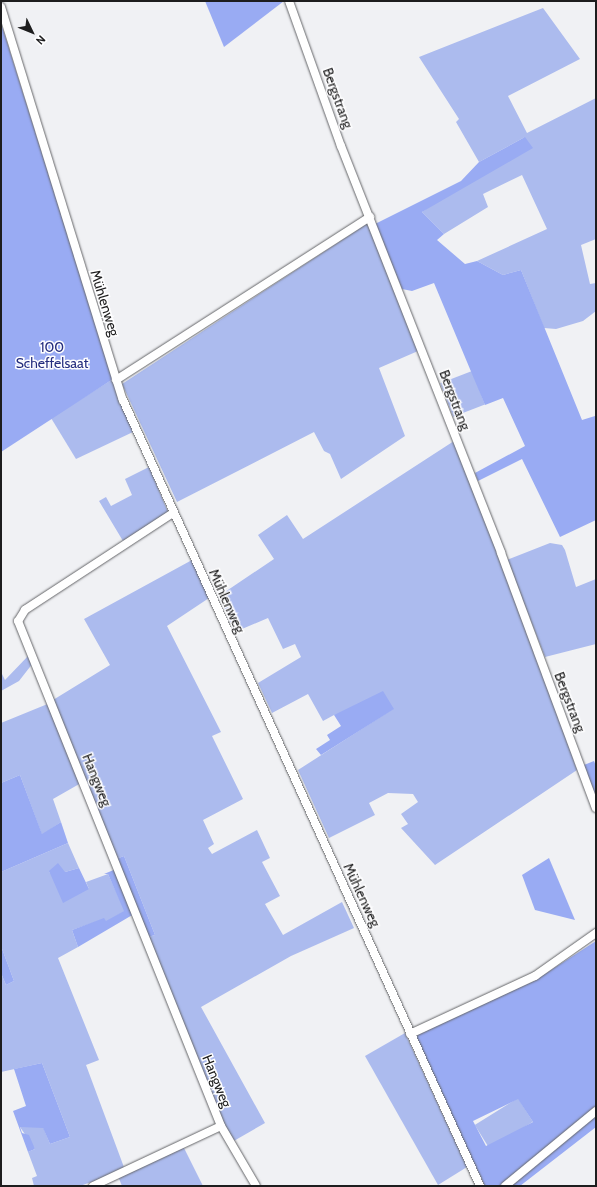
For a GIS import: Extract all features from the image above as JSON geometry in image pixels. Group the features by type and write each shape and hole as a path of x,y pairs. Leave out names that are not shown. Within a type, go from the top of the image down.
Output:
{"street":[{"name":"Bergstrang","path":"289,1 596,808"},
{"name":"Mühlenweg","path":"1,7 116,380 173,514 480,1186"},
{"path":"116,380 370,217"},
{"name":"Hangweg","path":"173,514 25,610 18,621 221,1126 256,1186"},
{"path":"410,1034 535,976 596,933"},
{"path":"505,1186 596,1111"},
{"name":"Hangweg","path":"93,1186 221,1126"}],"shaded area":[{"path":"543,8 580,59 508,96 527,133 596,98 596,239 581,245 590,284 596,283 596,311 583,321 556,329 544,328 521,270 503,275 477,261 547,229 522,175 483,194 488,207 444,234 422,212 525,137 479,162 456,122 459,119 419,57"},
{"path":"368,223 418,351 379,368 405,436 341,479 330,454 324,451 314,432 177,502 122,384"},
{"path":"472,371 485,405 453,417 440,383"},
{"path":"113,379 133,432 76,459 51,418"},
{"path":"454,441 539,661 577,770 435,865 401,828 408,824 401,814 418,802 413,794 388,793 369,803 375,815 329,838 298,770 393,709 334,715 323,721 308,694 272,713 258,683 301,657 295,644 283,649 268,618 235,632 219,596 274,559 258,535 287,515 303,539"},
{"path":"149,467 168,512 123,541 99,501 106,497 111,506 132,495 125,479"},
{"path":"550,543 562,545 565,550 576,587 596,579 596,644 545,657 507,560"},
{"path":"192,560 209,598 167,626 221,732 212,736 243,799 203,820 214,844 208,848 212,854 257,830 270,858 262,862 280,896 265,904 283,935 342,902 354,928 291,956 201,1007 265,1123 232,1142 223,1126 148,937 155,935 124,856 116,859 53,700 110,665 84,619"},
{"path":"29,655 33,663 19,681 1,691 1,672 5,680"},
{"path":"50,703 81,783 53,799 61,822 42,835 20,775 1,783 1,723"},
{"path":"68,843 79,868 65,872 49,872 89,889 86,882 108,874 125,911 106,922 104,919 72,930 78,947 58,958 99,1060 86,1065 125,1170 80,1186 34,1186 32,1178 37,1176 28,1152 35,1149 20,1127 43,1127 50,1144 70,1137 42,1063 1,1072 1,973 6,985 14,981 1,946 1,872"},
{"path":"405,1033 467,1167 438,1185 365,1056"},
{"path":"518,1098 533,1122 490,1149 475,1125"},
{"path":"183,1146 203,1186 122,1186 118,1176"}],"green space":[{"path":"205,1 284,1 224,47"},
{"name":"100 Scheffelsaat","path":"1,23 113,379 1,452"},
{"path":"525,137 533,148 422,212 444,234 437,240 465,264 477,261 503,275 521,270 582,420 595,416 596,520 560,537 522,459 478,481 475,473 525,446 503,398 485,405 434,283 412,291 402,289 375,224 461,181 479,162"},
{"path":"383,691 394,709 321,755 316,749 330,740 327,735 341,726 334,715"},
{"path":"594,761 596,766 596,798 584,765"},
{"path":"20,775 42,834 61,822 68,843 1,872 1,783"},
{"path":"124,856 155,935 148,937 134,914 78,947 72,930 104,918 106,921 124,911 108,874 104,874 116,869 116,859"},
{"path":"549,858 575,920 535,910 522,875"},
{"path":"58,863 65,872 79,868 89,889 63,903 49,871"},
{"path":"596,941 596,1127 520,1186 485,1186 413,1035 534,981","holes":["518,1099 533,1122 486,1146 473,1121"]},
{"path":"1,946 14,981 6,985 1,973"},
{"path":"42,1063 70,1137 50,1144 43,1128 20,1127 22,1133 29,1135 35,1149 28,1152 13,1111 26,1106 14,1069"}]}
